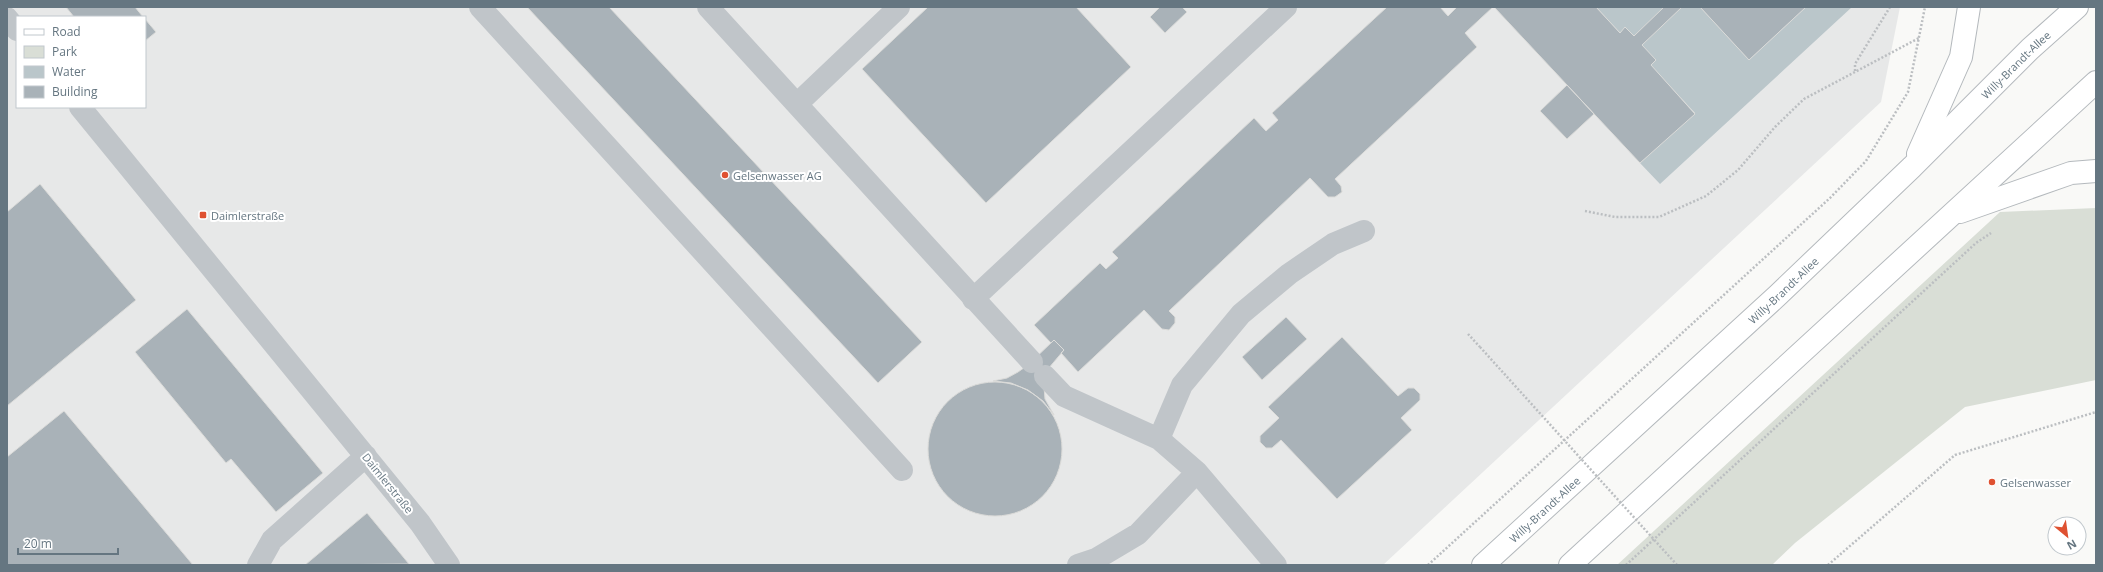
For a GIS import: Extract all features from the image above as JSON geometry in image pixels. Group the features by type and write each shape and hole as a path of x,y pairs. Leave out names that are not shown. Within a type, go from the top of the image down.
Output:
{"main road":[{"path":"1912,167 1961,57 1969,7"},
{"name":"Willy-Brandt-Allee","path":"1483,565 1778,295 1912,167 2030,49 2077,7"},
{"path":"1570,565 1952,216 2096,82"},
{"path":"1952,216 2071,172 2096,171"}],"street":[{"path":"480,7 902,470"},
{"path":"708,7 973,299 1064,396 1158,439 1197,472 1276,565"},
{"path":"797,104 899,7"},
{"path":"973,299 1286,7"},
{"path":"7,18 16,29"},
{"name":"Daimlerstraße","path":"81,108 366,456 420,524 449,565"},
{"path":"1158,439 1182,385 1241,314 1288,274 1333,244 1364,231"},
{"path":"258,565 272,540 366,456"},
{"path":"1078,565 1096,559 1138,534 1197,472"}],"path":[{"path":"1855,71 1855,64 1890,7"},
{"path":"1428,565 1830,198 1866,161 1908,92 1925,7"},
{"path":"1585,211 1615,217 1659,217 1706,196 1738,170 1774,127 1804,99 1919,38"},
{"path":"1626,565 1976,243 1995,230"},
{"path":"1468,334 1677,565"},
{"path":"1828,565 1955,455 2096,412"}],"shaded area":[{"path":"7,7 1900,7 1881,102 1383,565 7,565"}],"green space":[{"path":"2096,208 2096,380 1965,407 1795,543 1772,565 1617,565 2000,212"}],"water":[{"path":"1596,7 1700,7 1749,60 1806,7 1852,7 1660,184 1640,163 1695,113"}],"building":[{"path":"66,7 135,7 142,16 73,16"},
{"name":"Gelsenwasser AG","path":"527,7 609,7 922,342 878,383"},
{"path":"928,7 1076,7 1131,67 986,203 862,69"},
{"path":"1160,7 1182,7 1187,12 1165,33 1150,17"},
{"path":"1387,7 1440,7 1448,16 1457,7 1493,7 1465,33 1477,47 1335,179 1341,186 1342,192 1335,197 1328,197 1310,178 1169,311 1175,317 1175,323 1169,330 1162,329 1144,310 1078,372 1061,353 1064,350 1054,340 1051,343 1034,325 1100,263 1106,269 1118,258 1112,252 1254,118 1266,131 1278,120 1272,113"},
{"path":"1494,7 1596,7 1620,33 1625,27 1634,36 1664,7 1682,7 1642,45 1656,60 1651,65 1695,114 1640,163"},
{"path":"1700,7 1806,7 1749,60"},
{"path":"146,20 156,32 146,40"},
{"path":"1567,85 1594,114 1567,139 1540,111"},
{"path":"40,184 136,300 7,406 7,212"},
{"path":"187,309 323,473 276,512 231,459 226,463 135,352"},
{"path":"1286,317 1307,339 1262,380 1242,357"},
{"path":"1342,337 1398,396 1408,388 1414,388 1420,394 1420,400 1401,418 1412,430 1337,499 1281,440 1272,448 1266,448 1260,442 1260,436 1279,418 1268,407"},
{"path":"1054,340 1064,350 1048,369 1044,387 1045,399 1054,415 1043,401 1028,390 1011,383 993,381 1007,378 1018,372 1028,365"},
{"path":"988,382 1002,382 1021,387 1043,401 1057,423 1061,436 1061,462 1057,475 1043,497 1021,511 1002,516 988,516 969,511 947,497 933,475 928,456 928,442 933,423 947,401 969,387"},
{"path":"64,411 193,565 7,565 7,457"},
{"path":"367,513 409,564 305,565"}],"place":[{"name":"Gelsenwasser AG","path":"725,175"},
{"name":"Daimlerstraße","path":"203,215"},
{"name":"Gelsenwasser","path":"1992,482"}]}
